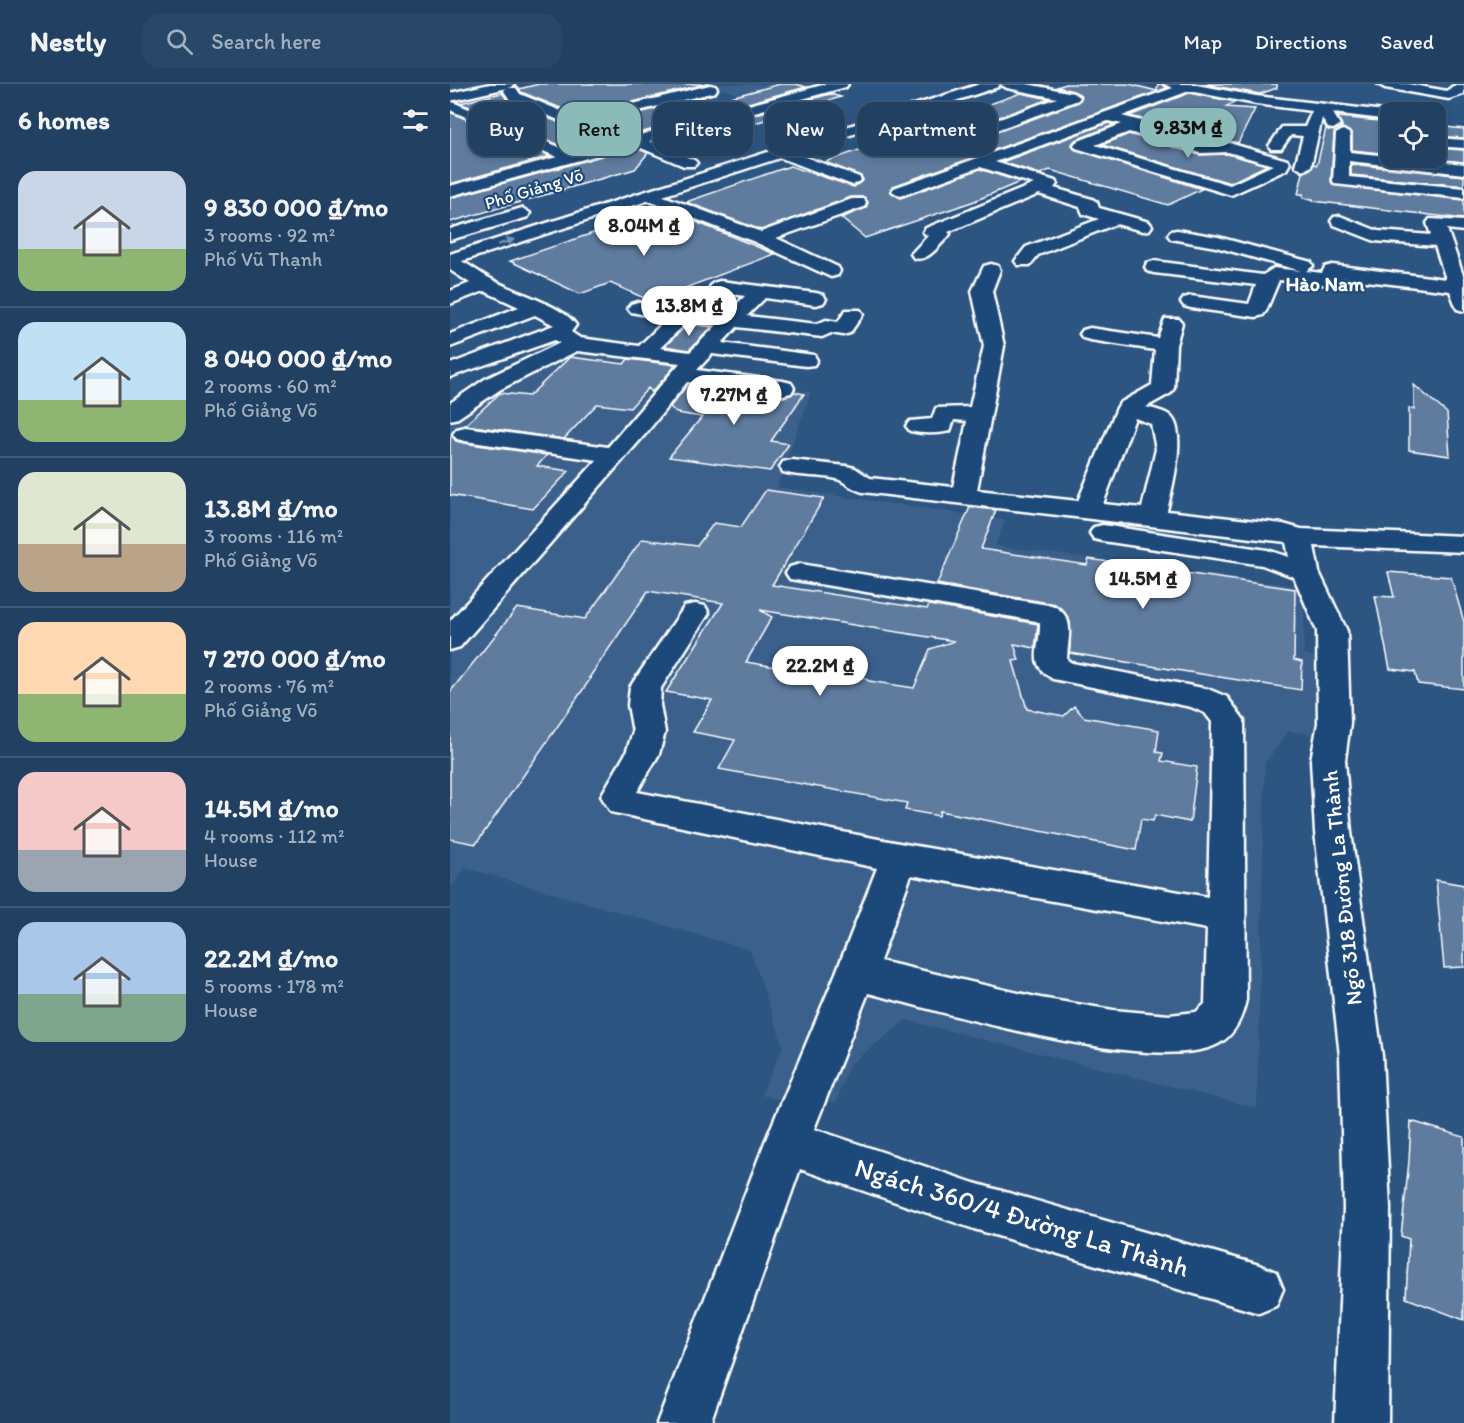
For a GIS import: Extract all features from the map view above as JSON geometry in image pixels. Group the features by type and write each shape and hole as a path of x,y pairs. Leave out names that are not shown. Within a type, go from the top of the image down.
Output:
{"street":[{"path":"774,102 841,84"},
{"name":"Phố Giảng Võ","path":"845,132 993,84"},
{"path":"1007,84 1089,99"},
{"path":"1170,84 1256,100 1380,115"},
{"path":"1225,95 1254,84"},
{"path":"1384,84 1449,95 1458,89 1464,90"},
{"path":"503,86 515,97 557,114"},
{"path":"450,97 503,86 557,104"},
{"path":"641,106 709,88"},
{"path":"900,191 1107,110 1126,109 1186,88"},
{"path":"1256,100 1288,88"},
{"path":"997,125 1073,97"},
{"path":"744,98 765,104"},
{"path":"641,135 765,104"},
{"path":"450,105 570,157"},
{"path":"1303,166 1311,132 1320,109"},
{"path":"1320,109 1332,120 1333,127 1349,134 1342,156 1341,181 1464,193"},
{"path":"1107,110 1136,124 1131,128 1081,145 1231,190 1281,167 1282,164 1276,160 1229,147 1201,149 1131,128"},
{"path":"1276,146 1287,130 1311,132"},
{"path":"641,141 697,160 718,173"},
{"path":"1446,143 1464,144"},
{"path":"450,191 573,156"},
{"name":"Phố Giảng Võ","path":"450,261 772,156"},
{"path":"790,156 853,180"},
{"path":"1342,156 1464,169"},
{"path":"661,171 697,160"},
{"path":"920,254 941,234 932,232 1049,184 979,162"},
{"path":"1041,189 1086,203 1091,206 1089,210 1143,226"},
{"path":"651,196 761,238 831,271"},
{"path":"761,238 858,203"},
{"name":"Phố Giảng Võ","path":"450,235 539,208"},
{"path":"1024,261 1032,251 1115,219"},
{"path":"1340,221 1375,236 1442,241"},
{"path":"1464,226 1436,223 1461,287 1464,306"},
{"path":"1177,234 1218,242 1297,265 1461,287"},
{"path":"1345,244 1375,236"},
{"path":"450,261 485,284 538,307 566,325 566,338"},
{"path":"1154,267 1267,280"},
{"path":"963,498 994,346 982,291 991,270"},
{"path":"1191,302 1256,311 1267,280 1274,274 1331,279 1332,271"},
{"path":"450,298 485,284"},
{"path":"720,287 816,298"},
{"path":"450,640 614,456 690,365 760,292"},
{"path":"450,341 538,307"},
{"path":"638,308 822,331 826,326 843,329 853,314"},
{"path":"644,352 682,315"},
{"path":"1088,509 1128,408 1163,388 1169,334 1090,334"},
{"path":"450,413 566,338"},
{"path":"450,371 566,338 644,352 783,388"},
{"path":"690,365 806,360"},
{"path":"1128,408 1162,420 1168,449 1153,517"},
{"path":"918,426 942,426 945,413 979,414"},
{"path":"465,434 614,456"},
{"path":"792,467 846,473 863,485 1283,532 1302,555"},
{"path":"1012,521 1268,558 1464,544"},
{"name":"Ngõ 318 Đường La Thành","path":"1302,555 1332,631 1334,723 1328,760 1333,832 1361,1056 1367,1208 1361,1423"},
{"path":"800,573 1044,613 1053,618 1055,625 1052,665 1064,672 1197,697 1216,705 1228,720 1226,1000 1222,1016 1205,1030 1169,1034 1102,1027 1040,1017 856,973"},
{"path":"695,613 646,687 644,705 649,732 642,754 618,796 623,803 899,858 1228,917"},
{"path":"683,1423 787,1142 856,973 899,858"},
{"name":"Ngách 360/4 Đường La Thành","path":"787,1142 974,1206 1259,1289"}],"shaded area":[{"path":"708,84 832,84 765,102"},
{"path":"577,347 689,360 676,376 811,392 777,487 1005,520 995,546 1304,587 1304,654 1315,657 1315,735 1289,731 1265,763 1257,1108 906,1020 849,1065 836,1103 820,1100 816,1109 761,1095 783,1046 750,950 465,868 450,889 450,418 495,387"}],"building":[{"path":"539,84 702,84 633,102 557,102 557,107 521,92 519,89"},
{"path":"780,84 796,84 806,87 752,102 712,102"},
{"path":"1066,84 1129,84 1157,91 1158,84 1162,84 1167,88 997,149 997,132 1079,102 1081,95 1057,87"},
{"path":"1203,84 1277,84 1277,88 1260,94"},
{"path":"502,93 509,102 468,102 468,106 460,103"},
{"path":"1021,93 1049,99 997,118 995,102"},
{"path":"1189,93 1236,102 1225,107 1255,109 1238,143 1202,142 1145,126 1142,119 1129,116"},
{"path":"830,94 841,97 824,102 801,102"},
{"path":"704,97 705,102 683,102"},
{"path":"653,109 653,129 641,133 641,112"},
{"path":"450,112 468,120 468,156 545,156 545,154 550,156 450,184"},
{"path":"765,112 765,120 753,124 753,115"},
{"path":"545,117 557,122 557,144 545,139"},
{"path":"1338,117 1380,121 1380,153 1352,150 1352,134 1342,128 1334,134 1331,181 1333,185 1464,200 1464,219 1303,198 1303,194 1298,194 1303,173 1312,168 1314,164 1317,165 1326,128 1334,131 1342,126"},
{"path":"1108,123 1114,125 1075,140 1072,144 1074,149 1202,189 1168,205 1050,170 1040,174 1002,162"},
{"path":"1446,127 1464,129 1464,138 1446,137"},
{"path":"1129,134 1200,155 1228,154 1267,165 1230,183 1102,145"},
{"path":"1446,149 1464,150 1464,162 1446,160"},
{"path":"641,150 648,153 635,169 450,222 450,198 602,156 641,156"},
{"path":"857,151 857,156 977,156 893,186 890,191 901,198 980,169 1020,182 972,202 865,238 841,218 866,208 868,202 864,197 851,197 761,230 686,202 790,166 854,187 863,180 861,176 825,162"},
{"path":"1351,164 1464,176 1464,186 1351,175"},
{"path":"664,209 775,254 651,301 610,283 580,294 510,261"},
{"path":"688,324 712,327 689,350 665,346"},
{"path":"570,357 624,364 628,359 676,365 652,392 648,388 630,408 597,404 564,439 465,425 500,393 529,396"},
{"path":"688,384 783,397 794,392 804,394 771,441 789,444 770,471 669,457 702,417 677,413 670,407"},
{"path":"1414,385 1447,413 1450,456 1409,450 1409,408 1414,409"},
{"path":"452,436 456,441 464,443 547,455 537,466 569,471 533,509 450,495 450,438"},
{"path":"766,490 824,498 772,585 927,609 929,605 1038,624 1035,648 1014,644 1019,660 1013,661 1027,709 1064,716 1074,706 1084,717 1159,730 1156,752 1163,753 1161,761 1197,767 1190,822 1155,815 1153,821 1141,819 1136,850 940,811 939,816 905,810 907,803 719,769 735,740 693,732 712,700 666,692 723,603 648,591 476,844 450,839 450,692 517,608 585,619 642,539 697,546 714,523 741,527","holes":["760,610 954,641 930,649 914,688 869,681 854,671 840,678 746,662 772,617"]},
{"path":"970,507 996,510 981,549 1087,565 1089,559 1295,589 1294,660 1302,662 1301,690 1070,653 1070,622 1063,610 1055,604 937,584"},
{"path":"1388,572 1451,577 1464,622 1464,689 1418,684 1415,672 1390,669 1375,596 1394,597"},
{"path":"1436,880 1464,885 1464,967 1444,968"},
{"path":"1411,1121 1464,1137 1464,1320 1406,1298 1409,1239 1401,1236"}],"district":[{"name":"Hào Nam","path":"1325,284"}]}
